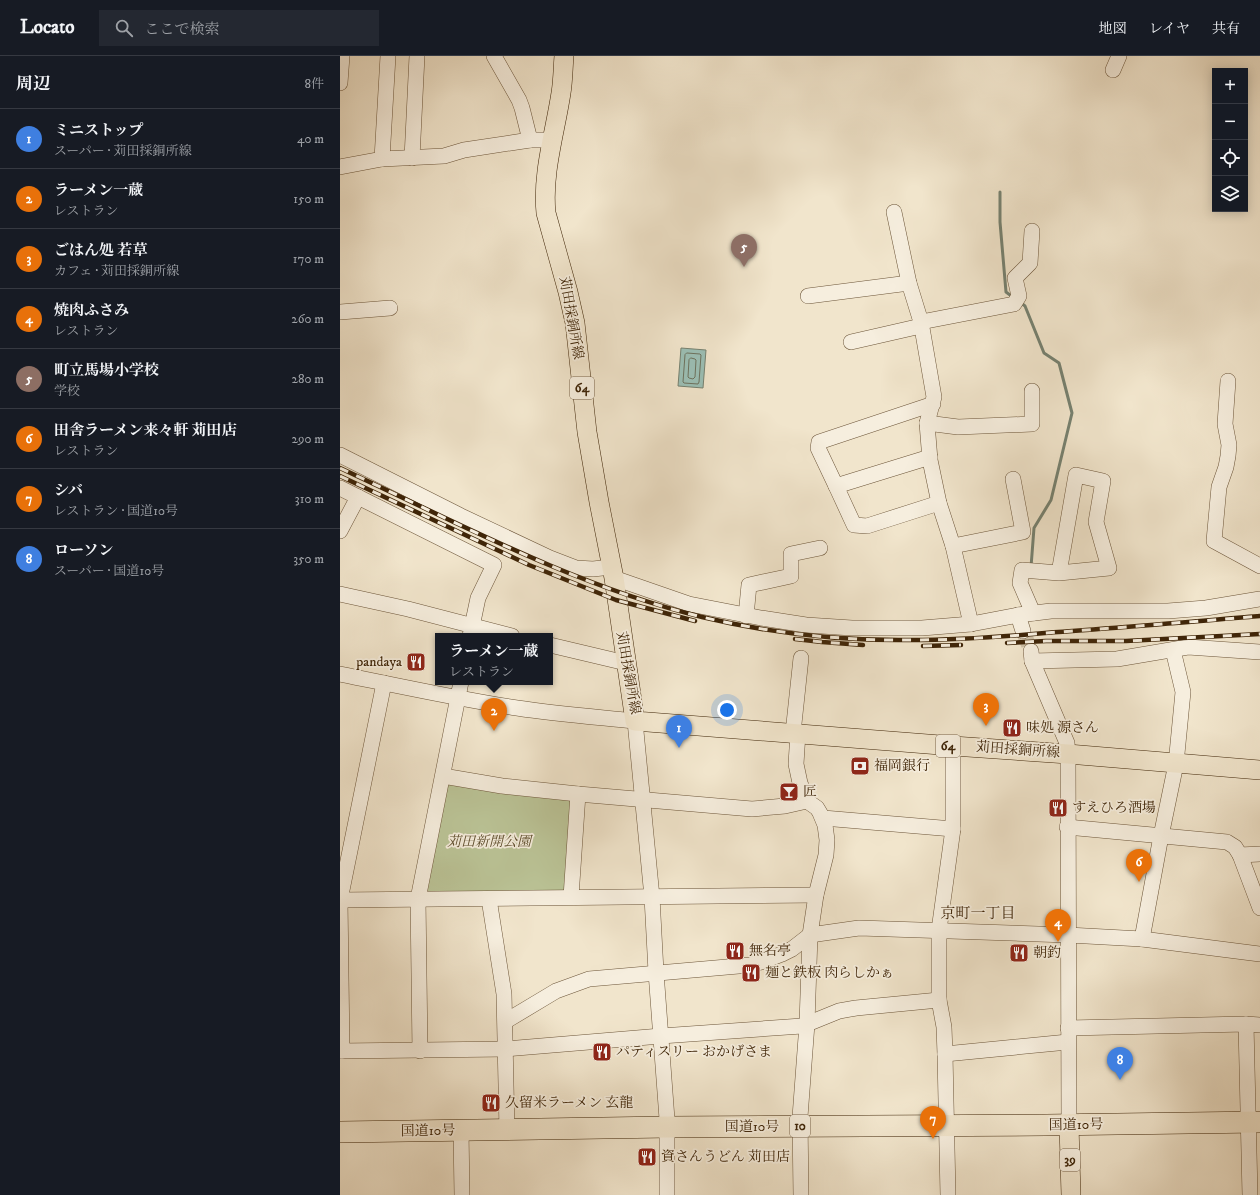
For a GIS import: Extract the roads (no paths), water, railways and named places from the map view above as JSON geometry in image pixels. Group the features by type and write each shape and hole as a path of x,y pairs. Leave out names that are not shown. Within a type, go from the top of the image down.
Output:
{"highway":[{"name":"国道10号","path":"340,1121 507,1125 1254,1117"},
{"name":"国道10号","path":"340,1132 461,1130 507,1125"}],"main road":[{"name":"苅田採銅所線","path":"564,56 561,93 552,140 545,200 546,213 575,324 587,432 612,573 635,721 1260,770"},
{"name":"39","path":"1069,1119 1071,1195"}],"street":[{"path":"340,83 342,56"},
{"path":"382,159 388,56"},
{"path":"412,158 417,56"},
{"path":"494,56 519,100 530,140"},
{"path":"1113,70 1119,56"},
{"path":"340,167 382,159 444,156 464,150 530,140 552,140"},
{"path":"894,212 909,282 921,324 934,397 927,423 930,456 939,503 953,546 971,624"},
{"path":"852,342 921,324 1014,304 1019,296 1015,278 1030,263 1032,231"},
{"path":"808,296 909,282"},
{"path":"340,312 390,308"},
{"path":"1228,381 1225,424 1228,440 1228,456 1219,487 1214,541 1260,566"},
{"path":"927,423 958,427 1032,424 1032,391"},
{"path":"933,404 819,442 818,448 854,525 867,526 939,503"},
{"path":"340,455 461,516 550,558 576,568 593,569 612,573 689,604 746,616 806,625 852,628 922,628 971,624 1018,615 1051,611 1168,611 1206,608 1260,599"},
{"path":"836,486 930,456"},
{"path":"1034,614 1020,583 1022,570 1059,573 1109,568 1096,522 1103,480 1076,474 1059,573"},
{"path":"953,546 1023,532 1013,479"},
{"path":"340,488 494,564 478,598 471,631"},
{"path":"340,531 358,497"},
{"path":"746,616 749,585 792,576 791,554 820,548"},
{"path":"340,594 408,609 471,631 487,633"},
{"path":"1018,615 1023,631"},
{"path":"553,646 626,663"},
{"path":"1069,1119 1068,754 1067,743 1032,656 1117,659 1188,647 1260,652"},
{"path":"1142,939 1176,764 1183,692 1173,650"},
{"path":"801,658 796,733 798,774 807,801 817,808 823,818 827,833 827,848 816,895 810,935 808,1024 801,1122 801,1195"},
{"path":"340,674 458,698 560,714 635,721 652,897 667,1123 667,1195"},
{"path":"384,683 340,900 341,1051 506,1049 802,1026 839,1011 939,1000"},
{"path":"420,1050 418,899 460,685"},
{"path":"948,1195 946,1054 944,1027 939,1000 939,930 953,829 953,746"},
{"path":"443,776 502,786 752,809 785,806 807,801"},
{"path":"571,897 578,794"},
{"path":"823,818 953,829"},
{"path":"1067,827 1227,842 1235,847 1240,855 1260,908"},
{"path":"1240,855 1260,854"},
{"path":"340,900 816,895"},
{"path":"489,899 504,994 506,1021 507,1125"},
{"path":"506,1021 556,991 580,981 612,976 739,966 761,962 787,951 810,935 859,928 1068,934 1142,939 1260,954"},
{"path":"946,1054 1068,1035 1253,1024 1254,1117 1250,1195"},
{"path":"461,1130 462,1195"}],"water":[{"path":"681,348 706,350 703,388 678,386"}],"waterway":[{"path":"1000,192 1000,222 1006,292 1014,298"},
{"path":"1020,302 1025,306 1044,353 1059,363 1072,413 1051,500 1034,528 1031,567"}],"tunnel":[{"path":"1023,631 1031,651"}],"railway":[{"path":"340,468 518,552 608,588 655,604 702,617 780,632 859,639 962,639 1260,616"},
{"path":"340,476 529,565 616,600 695,621"},
{"path":"1007,643 1046,641 1126,641 1260,634"},
{"path":"795,639 863,645"},
{"path":"923,646 961,645"}],"place":[{"name":"町立馬場小学校","path":"744,267"},
{"name":"pandaya","path":"416,662"},
{"name":"ごはん処 若草","path":"986,726"},
{"name":"味処 源さん","path":"1012,728"},
{"name":"ラーメン一蔵","path":"494,731"},
{"name":"ミニストップ","path":"679,748"},
{"name":"福岡銀行","path":"860,766"},
{"name":"匠","path":"789,792"},
{"name":"すえひろ酒場","path":"1058,808"},
{"name":"田舎ラーメン来々軒 苅田店","path":"1139,882"},
{"name":"焼肉ふさみ","path":"1058,942"},
{"name":"無名亭","path":"735,951"},
{"name":"朝釣","path":"1019,953"},
{"name":"麺と鉄板 肉らしかぁ","path":"751,973"},
{"name":"パティスリー おかげさま","path":"602,1052"},
{"name":"ローソン","path":"1120,1080"},
{"name":"久留米ラーメン 玄龍","path":"491,1103"},
{"name":"シバ","path":"933,1139"},
{"name":"資さんうどん 苅田店","path":"647,1157"}],"district":[{"name":"京町一丁目","path":"978,913"}],"park label":[{"name":"苅田新開公園","path":"489,842"}]}
